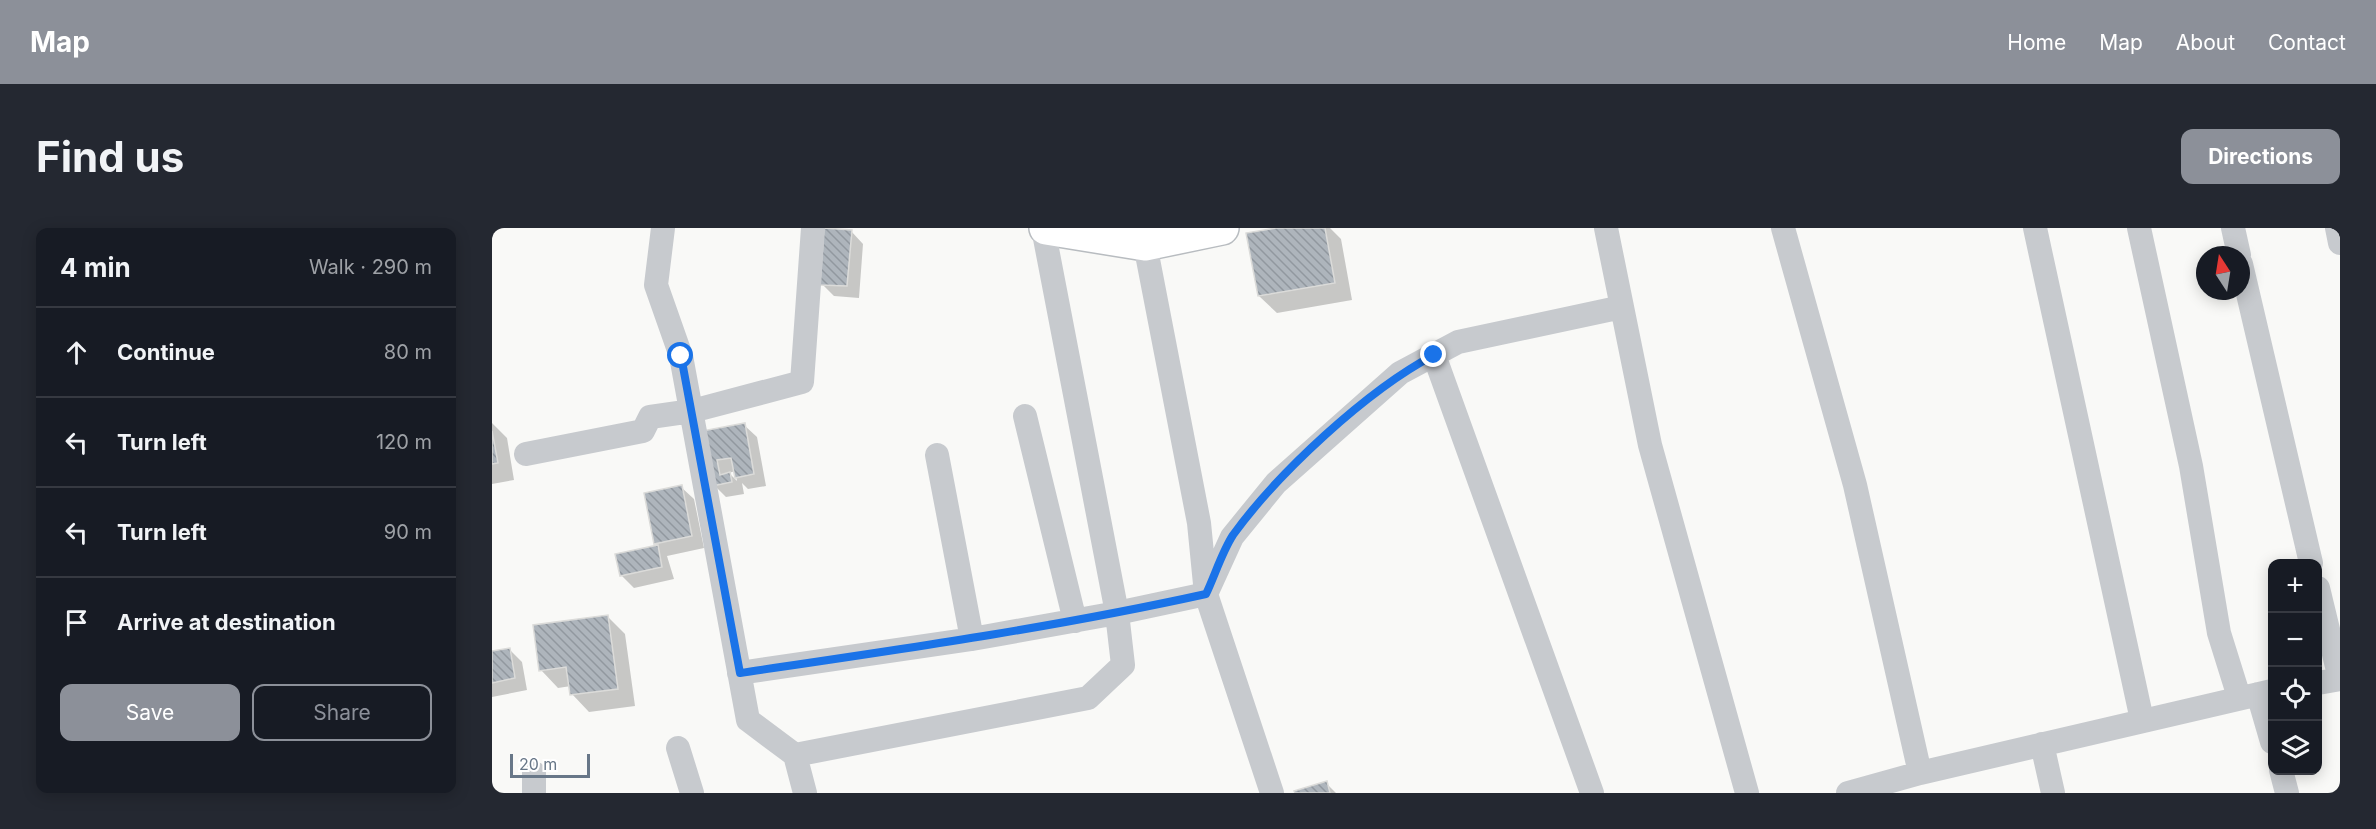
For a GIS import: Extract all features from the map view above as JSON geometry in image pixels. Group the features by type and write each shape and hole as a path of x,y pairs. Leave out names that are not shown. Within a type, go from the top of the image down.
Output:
{"main road":[{"path":"1044,228 1145,244 1222,228"}],"street":[{"path":"663,228 656,285 681,356 748,720 795,754 805,793"},
{"path":"526,454 643,431 650,417 692,411 802,382 813,228"},
{"path":"795,754 1088,699 1123,665 1118,613 1044,228"},
{"path":"1606,228 1650,445 1747,793"},
{"path":"1783,228 1855,485 1920,773"},
{"path":"2035,228 2142,720"},
{"path":"2139,228 2191,466 2219,633 2257,694 2268,729"},
{"path":"2233,228 2237,246"},
{"path":"2337,228 2340,243"},
{"path":"1145,244 1199,523 1206,594 1272,793"},
{"path":"2249,300 2310,559"},
{"path":"1206,594 1232,537 1276,483 1342,422 1400,373 1458,342 1622,307"},
{"path":"1434,355 1592,793"},
{"path":"1025,416 1075,621"},
{"path":"937,455 972,639"},
{"path":"740,673 972,639 1118,613 1206,594"},
{"path":"2322,605 2340,679 2322,682"},
{"path":"1848,793 1920,773 2257,694"},
{"path":"2042,744 2053,793"},
{"path":"678,748 692,793"},
{"path":"2282,775 2287,793"}],"building":[{"path":"824,228 852,230 847,286 820,285"},
{"path":"1276,228 1325,228 1335,283 1258,296 1246,233"},
{"path":"745,423 754,474 735,478 731,458 717,460 720,475 730,472 732,482 712,486 702,431"},
{"path":"492,431 498,463 492,464"},
{"path":"682,485 692,536 654,544 644,493"},
{"path":"658,545 662,567 620,576 615,554"},
{"path":"608,615 618,689 570,695 566,667 539,671 533,625"},
{"path":"510,648 515,678 492,683 492,651"},
{"path":"1327,781 1330,793 1295,793 1294,791"}],"route":[{"path":"681,356 740,673 972,639 1118,613 1206,594 1232,537 1276,483 1342,422 1400,373 1434,355"}]}
